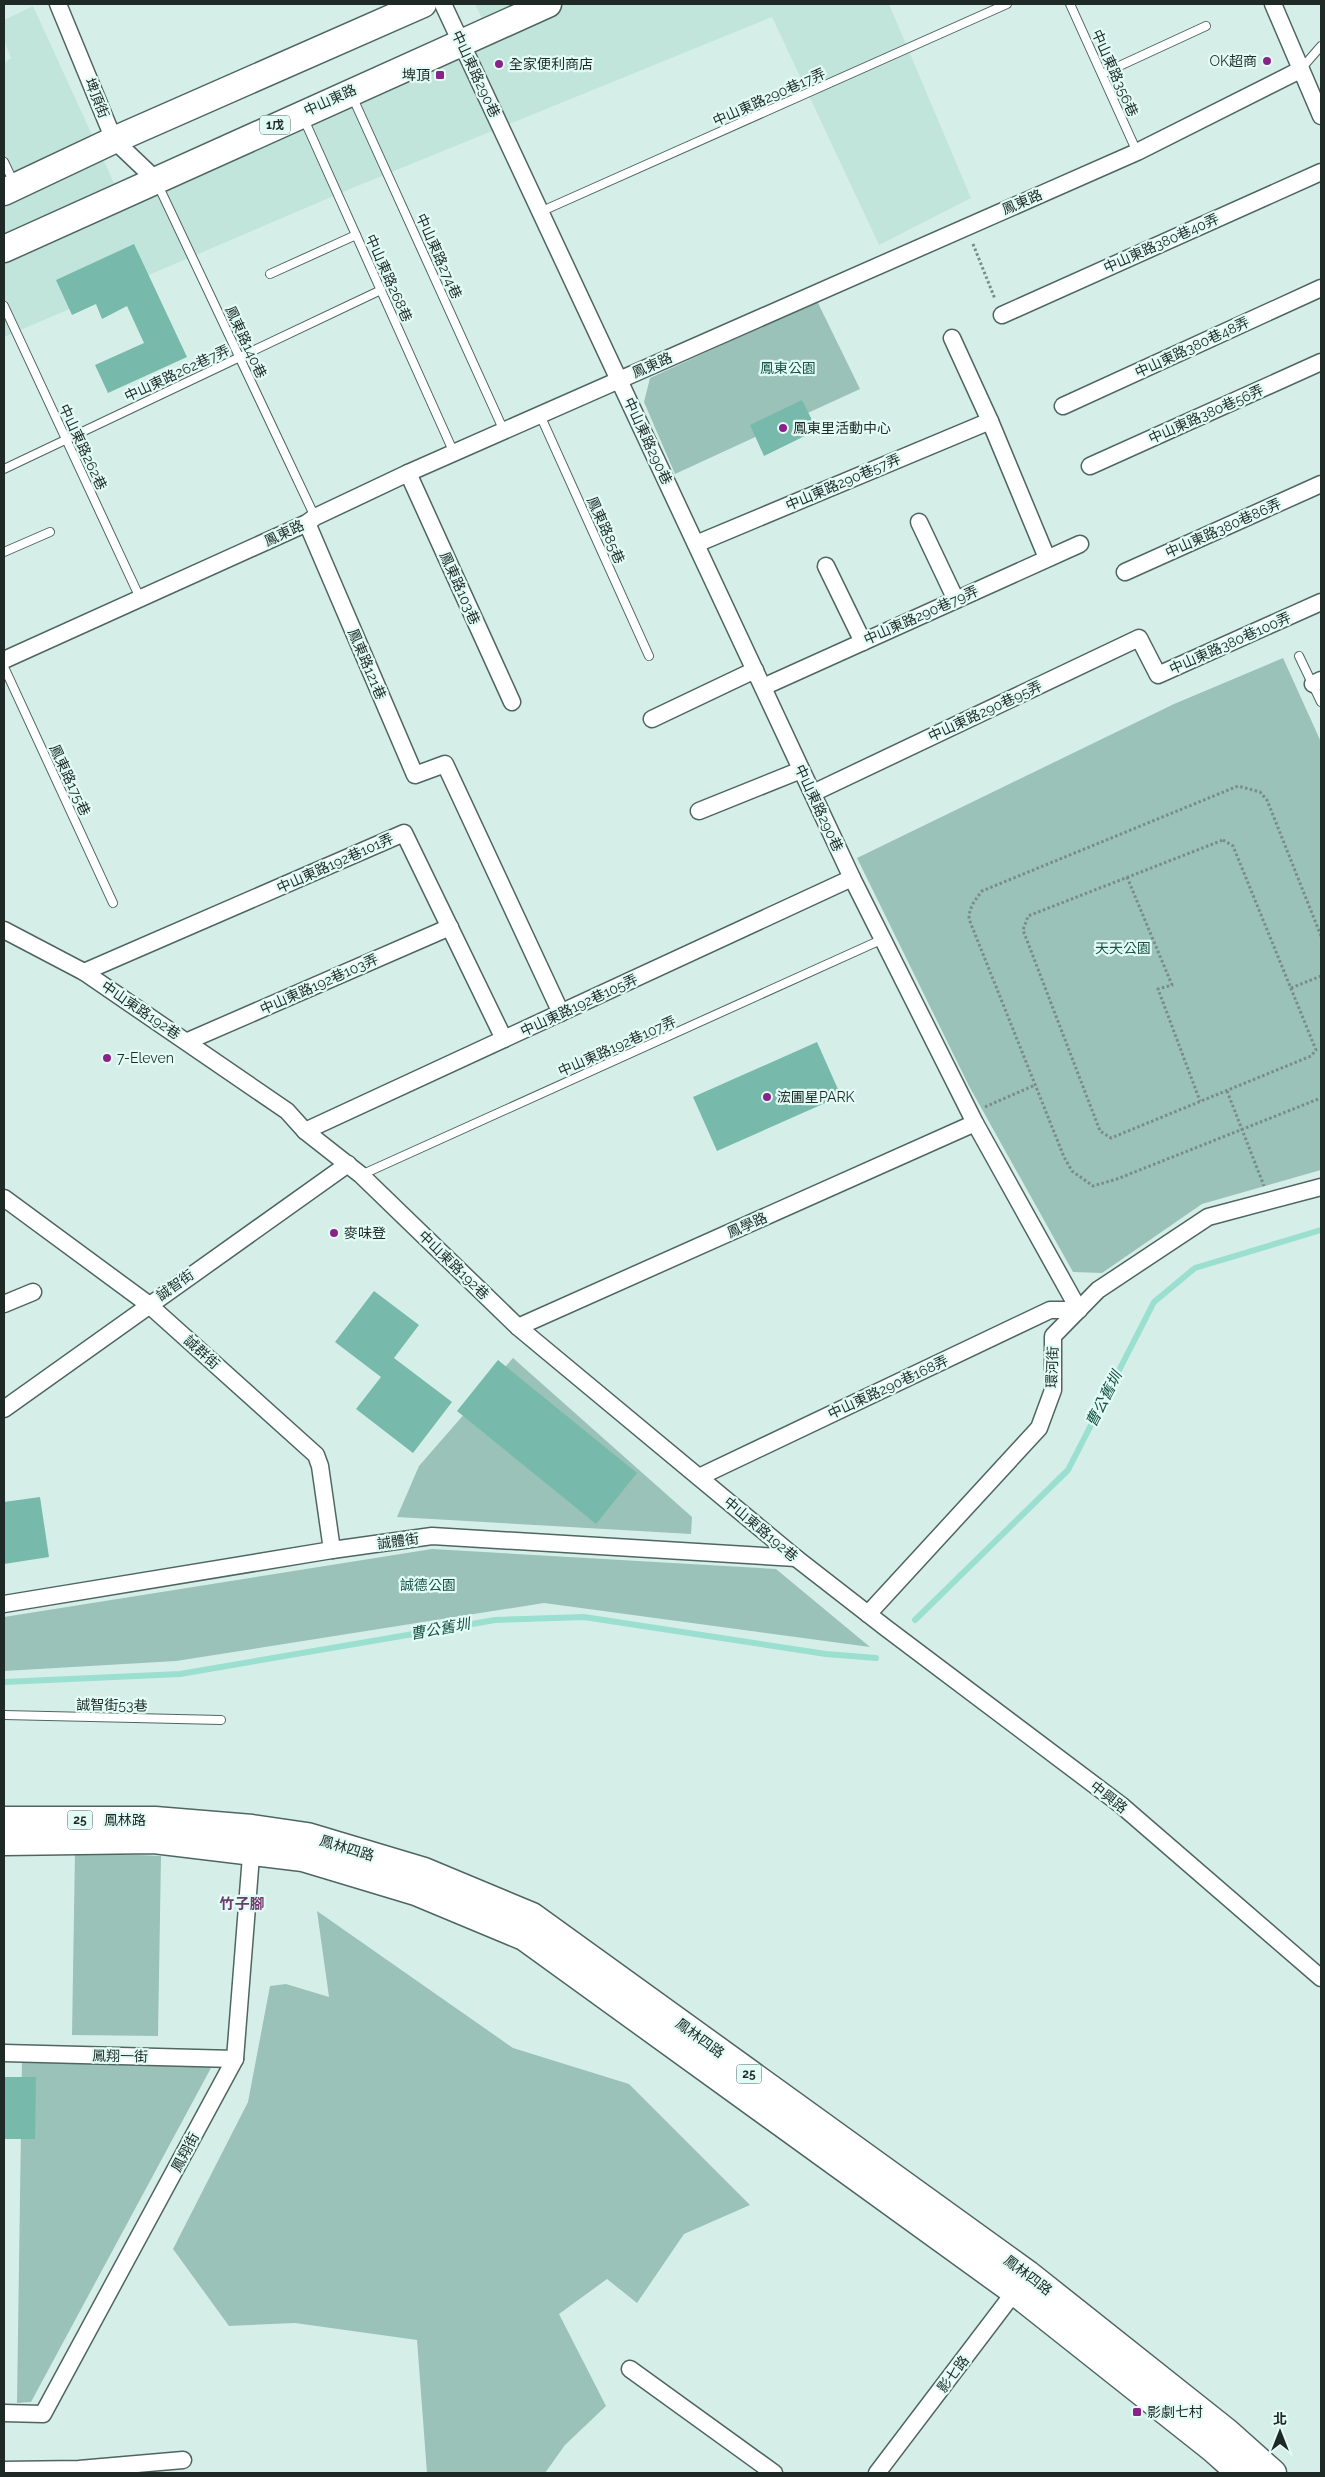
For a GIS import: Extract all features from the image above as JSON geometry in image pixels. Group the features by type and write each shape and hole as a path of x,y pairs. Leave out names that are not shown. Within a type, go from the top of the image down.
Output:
{"main road":[{"path":"10,189 114,140 423,4"},
{"name":"中山東路","path":"4,248 301,113 548,4"},
{"name":"鳳林路","path":"4,1820 155,1830"},
{"name":"鳳林路","path":"4,1842 155,1830"},
{"name":"鳳林四路","path":"155,1830 252,1839 303,1858 416,1892 524,1937 1022,2283 1227,2432 1272,2473"},
{"name":"鳳林四路","path":"1022,2283 1240,2473"}],"street":[{"name":"埤頂街","path":"58,4 114,140 154,179"},
{"name":"中山東路290巷","path":"443,4 852,878 973,1118 1079,1310"},
{"path":"1273,4 1321,116"},
{"name":"鳳東路","path":"4,660 311,520 408,473 1138,152 1300,70"},
{"name":"中山東路380巷40弄","path":"1002,315 1321,172"},
{"name":"中山東路380巷48弄","path":"1063,406 1321,288"},
{"path":"952,338 990,421 1047,558"},
{"name":"中山東路380巷56弄","path":"1090,466 1321,362"},
{"name":"中山東路290巷57弄","path":"696,544 990,421"},
{"name":"鳳東路103巷","path":"408,473 512,702"},
{"name":"中山東路380巷86弄","path":"1125,572 1321,484"},
{"name":"鳳東路121巷","path":"311,520 415,775 445,764 561,1013"},
{"path":"919,522 956,600"},
{"name":"中山東路290巷79弄","path":"763,687 1080,544"},
{"path":"826,566 863,642"},
{"name":"中山東路380巷100弄","path":"1149,657 1158,675 1321,602"},
{"name":"中山東路290巷95弄","path":"813,793 1139,638 1149,657"},
{"path":"652,719 755,670"},
{"path":"699,811 802,770"},
{"name":"中山東路192巷101弄","path":"84,972 404,833 504,1040"},
{"name":"中山東路192巷105弄","path":"305,1131 852,878"},
{"name":"中山東路192巷103弄","path":"188,1042 450,927"},
{"name":"中山東路192巷","path":"4,930 84,972 287,1111 305,1131 361,1175 518,1327 796,1558 886,1628"},
{"name":"鳳學路","path":"518,1327 973,1118"},
{"name":"誠智街","path":"4,1409 148,1304 348,1164"},
{"name":"環河街","path":"868,1614 1039,1428 1052,1390 1052,1336 1098,1290 1208,1218 1321,1187"},
{"name":"誠群街","path":"4,1198 148,1304 316,1455 320,1466 332,1550"},
{"path":"4,1304 32,1292"},
{"name":"中山東路290巷168弄","path":"699,1477 1050,1310 1079,1310"},
{"name":"誠體街","path":"4,1604 332,1550 432,1536 796,1558"},
{"name":"中興路","path":"886,1628 1121,1805 1321,1978"},
{"name":"鳳翔街","path":"4,2413 43,2414 235,2059 252,1839"},
{"name":"鳳翔一街","path":"4,2053 235,2059"},
{"name":"影七路","path":"878,2473 1022,2283"},
{"path":"630,2369 774,2473"},
{"path":"4,2470 79,2469 183,2460"}],"lane":[{"name":"中山東路290巷17弄","path":"540,212 1007,4"},
{"name":"中山東路356巷","path":"1070,4 1138,152"},
{"path":"1102,74 1206,26"},
{"path":"1300,70 1321,46"},
{"name":"中山東路274巷","path":"350,92 504,431"},
{"name":"中山東路268巷","path":"301,113 454,453"},
{"path":"4,162 10,189"},
{"name":"鳳東路140巷","path":"154,179 239,357 311,520"},
{"path":"270,274 356,235"},
{"name":"中山東路262巷7弄","path":"4,469 380,290"},
{"name":"中山東路262巷","path":"4,306 140,598"},
{"name":"鳳東路85巷","path":"540,416 649,656"},
{"path":"4,552 50,532"},
{"path":"1299,656 1317,682 1321,702"},
{"name":"鳳東路175巷","path":"4,668 113,904"},
{"name":"中山東路192巷107弄","path":"361,1175 883,939"},
{"name":"誠智街53巷","path":"4,1715 221,1720"}],"path":[{"path":"966,226 1002,315"},
{"path":"1321,936 1268,800 1260,792 1248,787 1238,786 982,891 970,911 970,919 1035,1085 1072,1170 1093,1186 1117,1179 1321,1098"},
{"path":"1223,840 1233,846 1291,988 1316,1050 1311,1056 1111,1138 1100,1131 1023,930 1028,916 1223,840"},
{"path":"1127,878 1172,985 1158,989 1200,1101"},
{"path":"1291,988 1321,976"},
{"path":"973,1118 1035,1085"},
{"path":"1227,1091 1270,1202"}],"shaded area":[{"path":"475,4 889,4 971,198 879,245 772,17 350,189 4,337 4,63 11,58 4,40 4,20 33,6 124,205 492,39"}],"green space":[{"name":"鳳東公園","path":"817,301 860,389 675,474 644,402 650,378"},
{"name":"天天公園","path":"1283,658 1321,742 1321,1170 1202,1204 1102,1273 1073,1272 969,1086 857,858 1174,704"},
{"path":"513,1358 692,1517 691,1534 397,1517 419,1466"},
{"name":"誠德公園","path":"432,1549 776,1569 870,1647 544,1603 176,1661 4,1671 4,1617"},
{"path":"75,1852 161,1856 158,2036 72,2035"},
{"path":"317,1911 513,2048 629,2084 750,2205 684,2234 637,2303 607,2279 559,2314 606,2406 565,2445 545,2473 427,2473 417,2340 295,2323 229,2326 173,2249 248,2102 270,1986 286,1984 329,1997"},
{"path":"22,2060 212,2066 31,2402 17,2403"}],"building":[{"path":"134,244 187,357 108,393 95,365 144,343 127,306 102,319 96,304 72,315 56,280"},
{"name":"鳳東里活動中心","path":"802,400 817,430 764,456 750,425"},
{"name":"浤圃星PARK","path":"817,1042 841,1096 717,1151 693,1097"},
{"path":"374,1291 419,1325 394,1358 452,1402 413,1453 356,1409 381,1377 335,1342"},
{"path":"498,1360 637,1473 596,1524 457,1411"},
{"path":"40,1497 49,1557 4,1564 4,1502"},
{"path":"4,2077 36,2077 35,2139 4,2139"}],"waterway":[{"name":"曹公舊圳","path":"915,1620 1068,1470 1154,1302 1195,1268 1321,1230"},
{"name":"曹公舊圳","path":"4,1682 180,1674 495,1620 584,1617 826,1654 876,1658"}],"place":[{"name":"OK超商","path":"1267,61"},
{"name":"全家便利商店","path":"499,64"},
{"name":"埤頂","path":"440,75"},
{"name":"鳳東里活動中心","path":"783,428"},
{"name":"7-Eleven","path":"107,1058"},
{"name":"浤圃星PARK","path":"767,1097"},
{"name":"麥味登","path":"334,1233"},
{"name":"影劇七村","path":"1137,2412"}],"district":[{"name":"竹子腳","path":"242,1904"}]}
